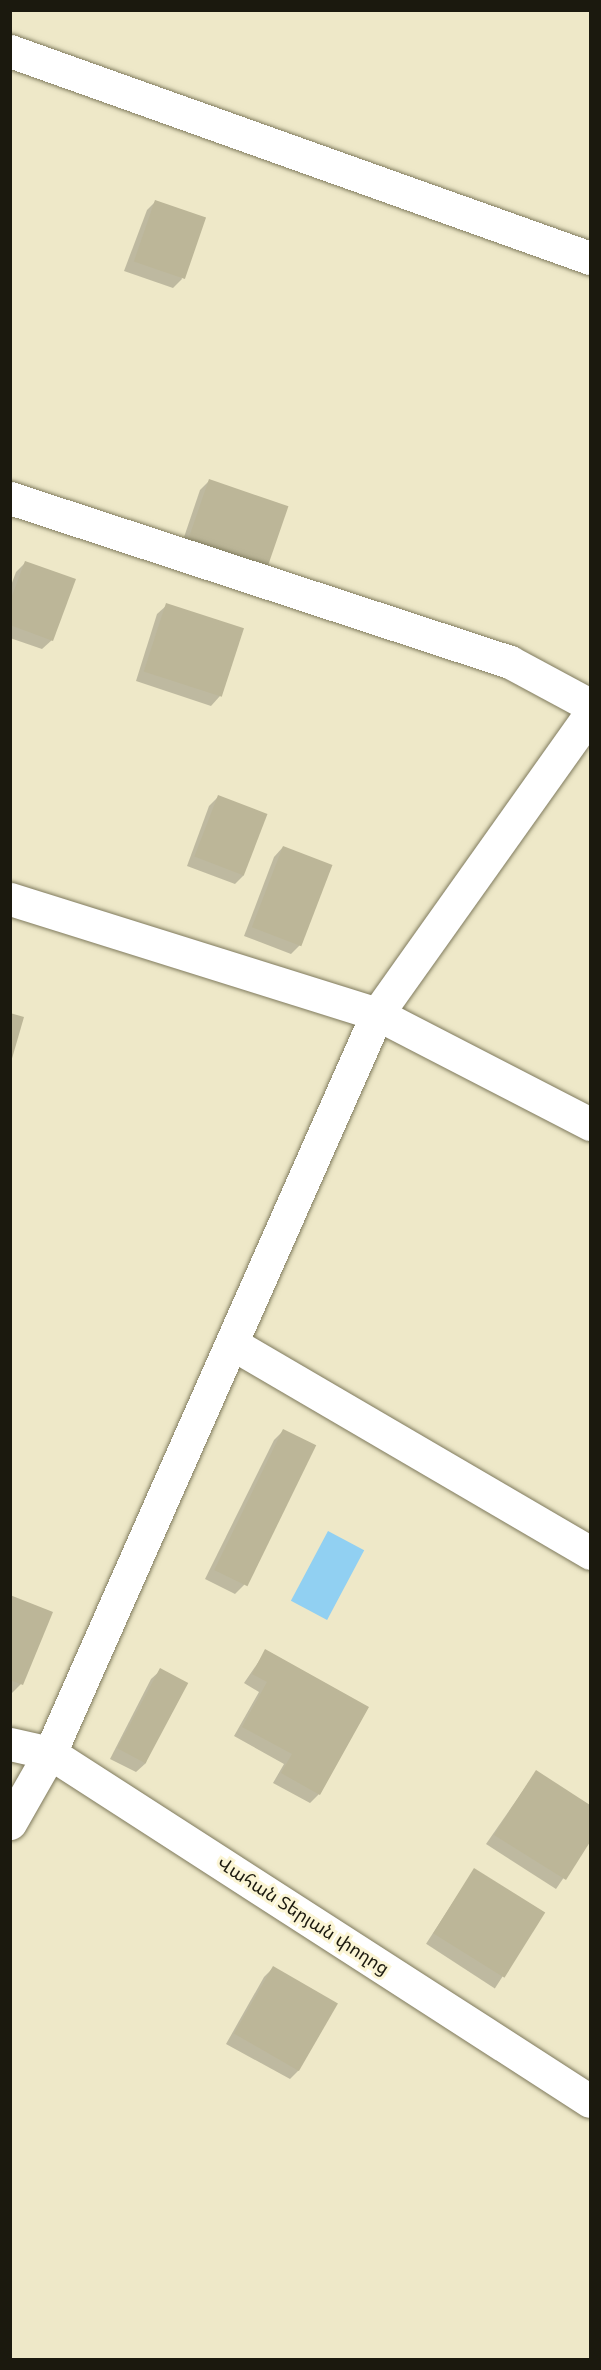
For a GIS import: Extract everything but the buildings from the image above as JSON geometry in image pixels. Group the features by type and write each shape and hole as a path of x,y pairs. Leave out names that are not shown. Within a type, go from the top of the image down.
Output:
{"street":[{"path":"10,51 591,258"},
{"path":"10,498 510,663 591,705"},
{"path":"10,1823 50,1753 234,1344 377,1014 591,714"},
{"path":"10,899 377,1014 591,1124"},
{"path":"234,1344 591,1553"},
{"name":"Վահան Տերյան փողոց","path":"10,1744 50,1753 591,2102"}],"water":[{"path":"328,1531 364,1550 327,1620 291,1601"}]}
